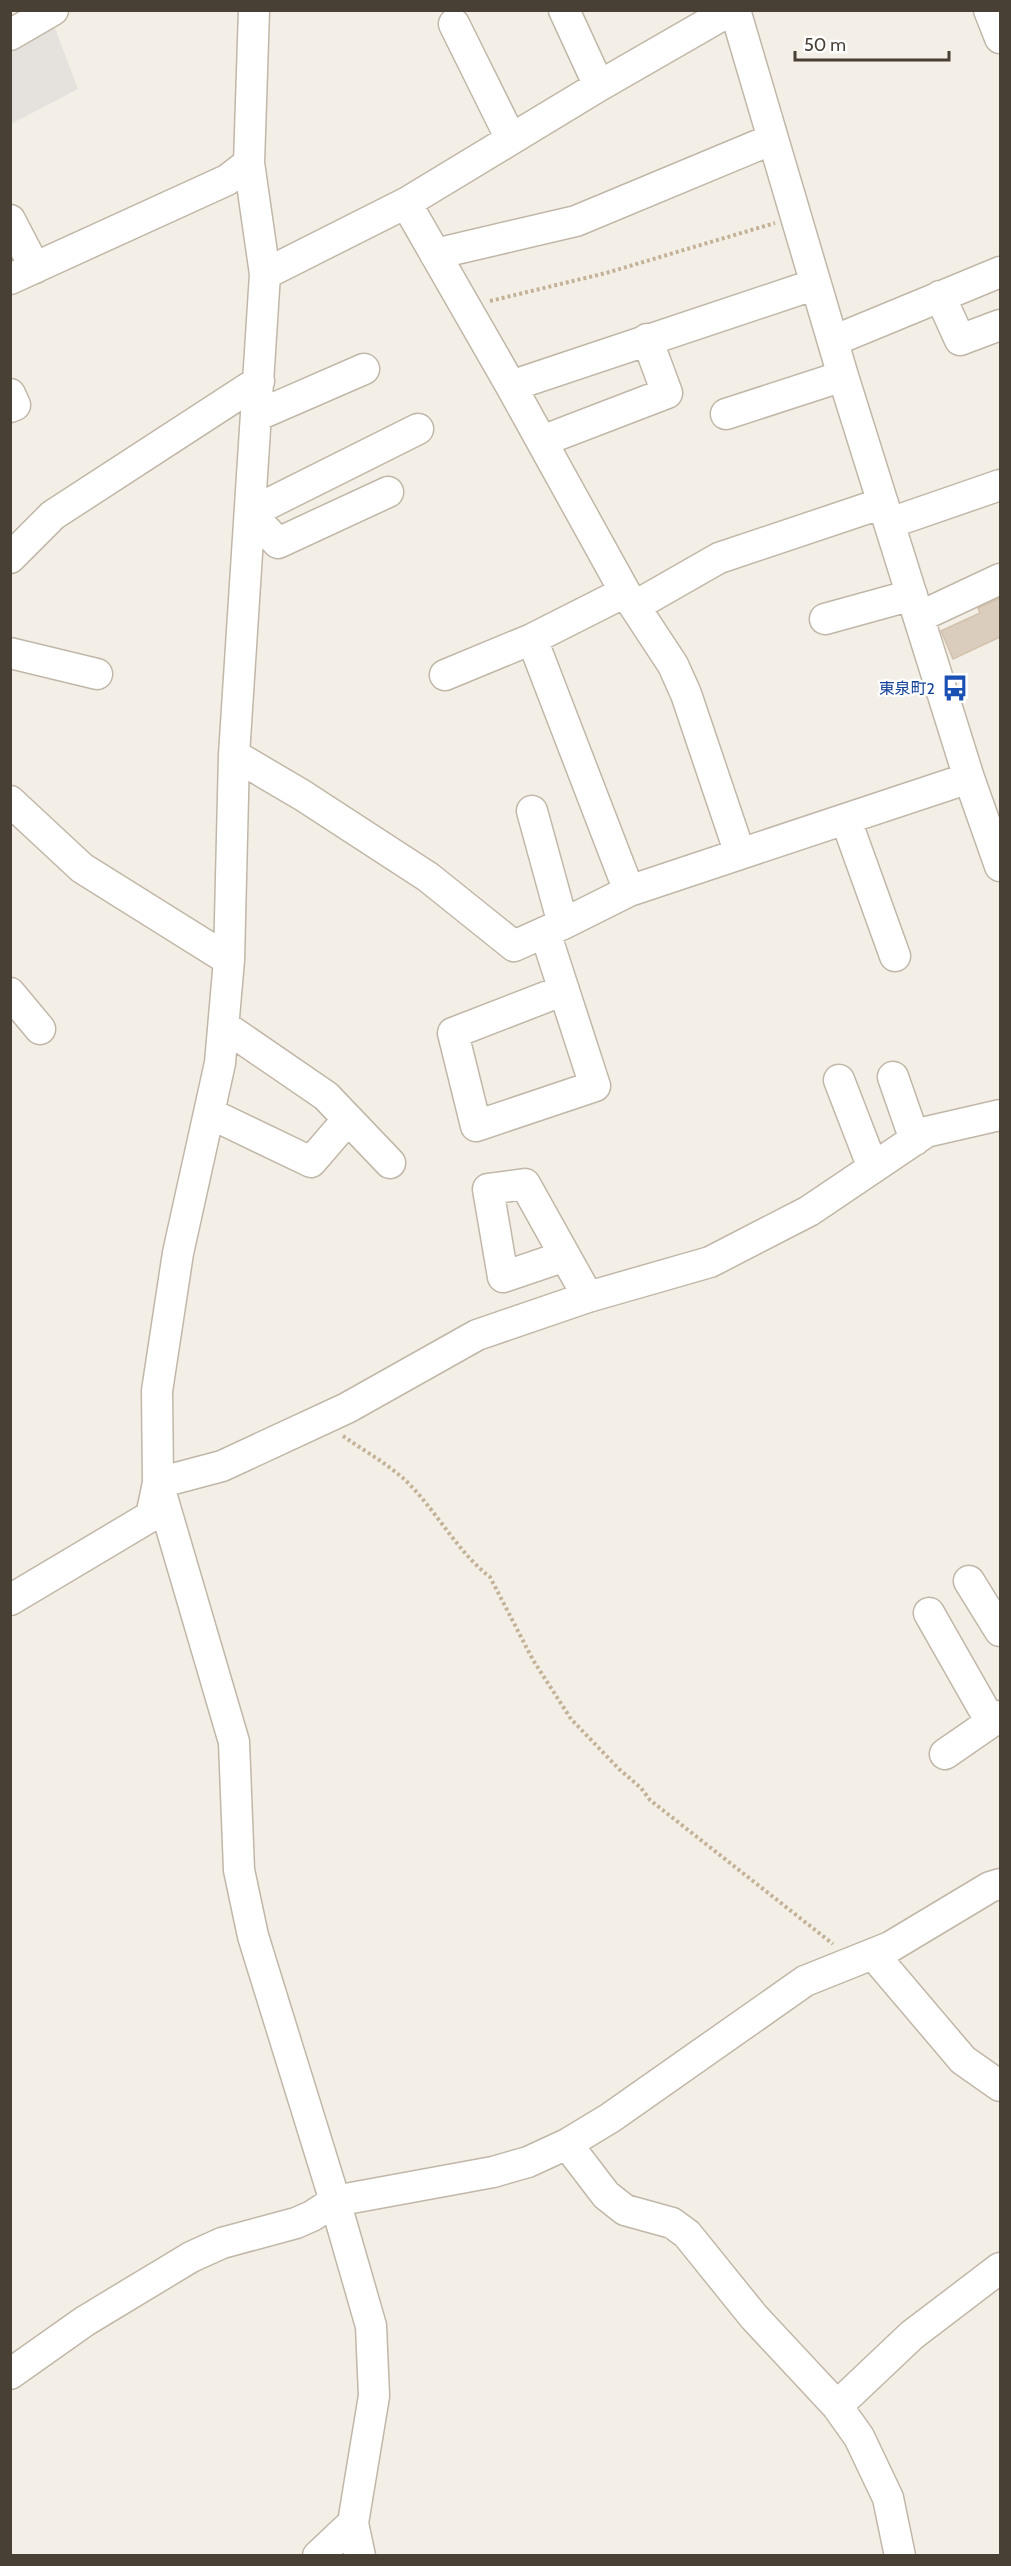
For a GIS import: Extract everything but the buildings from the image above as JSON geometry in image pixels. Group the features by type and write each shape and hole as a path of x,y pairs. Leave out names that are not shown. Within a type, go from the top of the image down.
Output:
{"street":[{"path":"10,35 53,10"},
{"path":"10,1600 151,1516 158,1483 157,1391 178,1252 220,1063 229,960 234,756 265,274 249,163 254,10"},
{"path":"564,10 599,86"},
{"path":"265,274 406,203 599,86 733,10 843,376 969,778 1000,866"},
{"path":"989,10 1000,38"},
{"path":"454,24 511,139"},
{"path":"435,254 576,221 773,139"},
{"path":"10,220 23,273 227,180 249,163"},
{"path":"406,203 630,599 673,665 686,694 740,854"},
{"path":"833,341 1000,272"},
{"path":"511,386 816,284"},
{"path":"940,296 960,340 1000,325"},
{"path":"542,441 667,393 647,339"},
{"path":"256,416 364,369"},
{"path":"726,414 843,376"},
{"path":"10,558 52,515 259,381"},
{"path":"10,394 15,405 10,407"},
{"path":"250,513 418,429"},
{"path":"445,675 630,599 719,558 1000,485"},
{"path":"250,513 278,543 388,492"},
{"path":"825,619 915,606 1000,579"},
{"path":"532,639 629,891"},
{"path":"10,653 97,674"},
{"path":"234,756 302,795 428,876 514,946 629,891 969,778"},
{"path":"532,811 564,990 595,1086 476,1126 453,1033 564,990"},
{"path":"17,818 82,868 229,960"},
{"path":"846,820 895,956"},
{"path":"10,993 40,1029"},
{"path":"224,1026 326,1096 390,1163"},
{"path":"893,1077 915,1140"},
{"path":"839,1080 873,1168"},
{"path":"209,1113 311,1162 348,1119"},
{"path":"158,1483 222,1466 347,1408 477,1335 588,1297 710,1262 809,1211 926,1132 1000,1115"},
{"path":"565,1256 588,1297"},
{"path":"158,1483 234,1742 239,1870 253,1935 335,2201 370,2326 374,2396 353,2523 360,2556"},
{"path":"969,1581 1000,1631"},
{"path":"929,1613 996,1719 945,1754"},
{"path":"10,2374 85,2321 191,2256 222,2243 296,2223 335,2201 493,2172 528,2162 567,2144 620,2111 806,1982 890,1947 990,1887 1000,1884"},
{"path":"864,1958 963,2060 1000,2086"},
{"path":"567,2144 606,2195 624,2210 672,2223 687,2234 754,2317 837,2406 859,2437 888,2498 900,2556"},
{"path":"837,2406 912,2335 1000,2268"},
{"path":"318,2556 353,2523"}],"path":[{"path":"466,307 606,273 796,217"},
{"path":"321,1419 403,1479 441,1521 478,1569 490,1577 533,1660 571,1719 619,1769 641,1788 650,1800 864,1958"}],"shaded area":[{"path":"53,23 78,89 11,124 11,47"}],"place":[{"name":"東泉町2","path":"955,688"}]}
